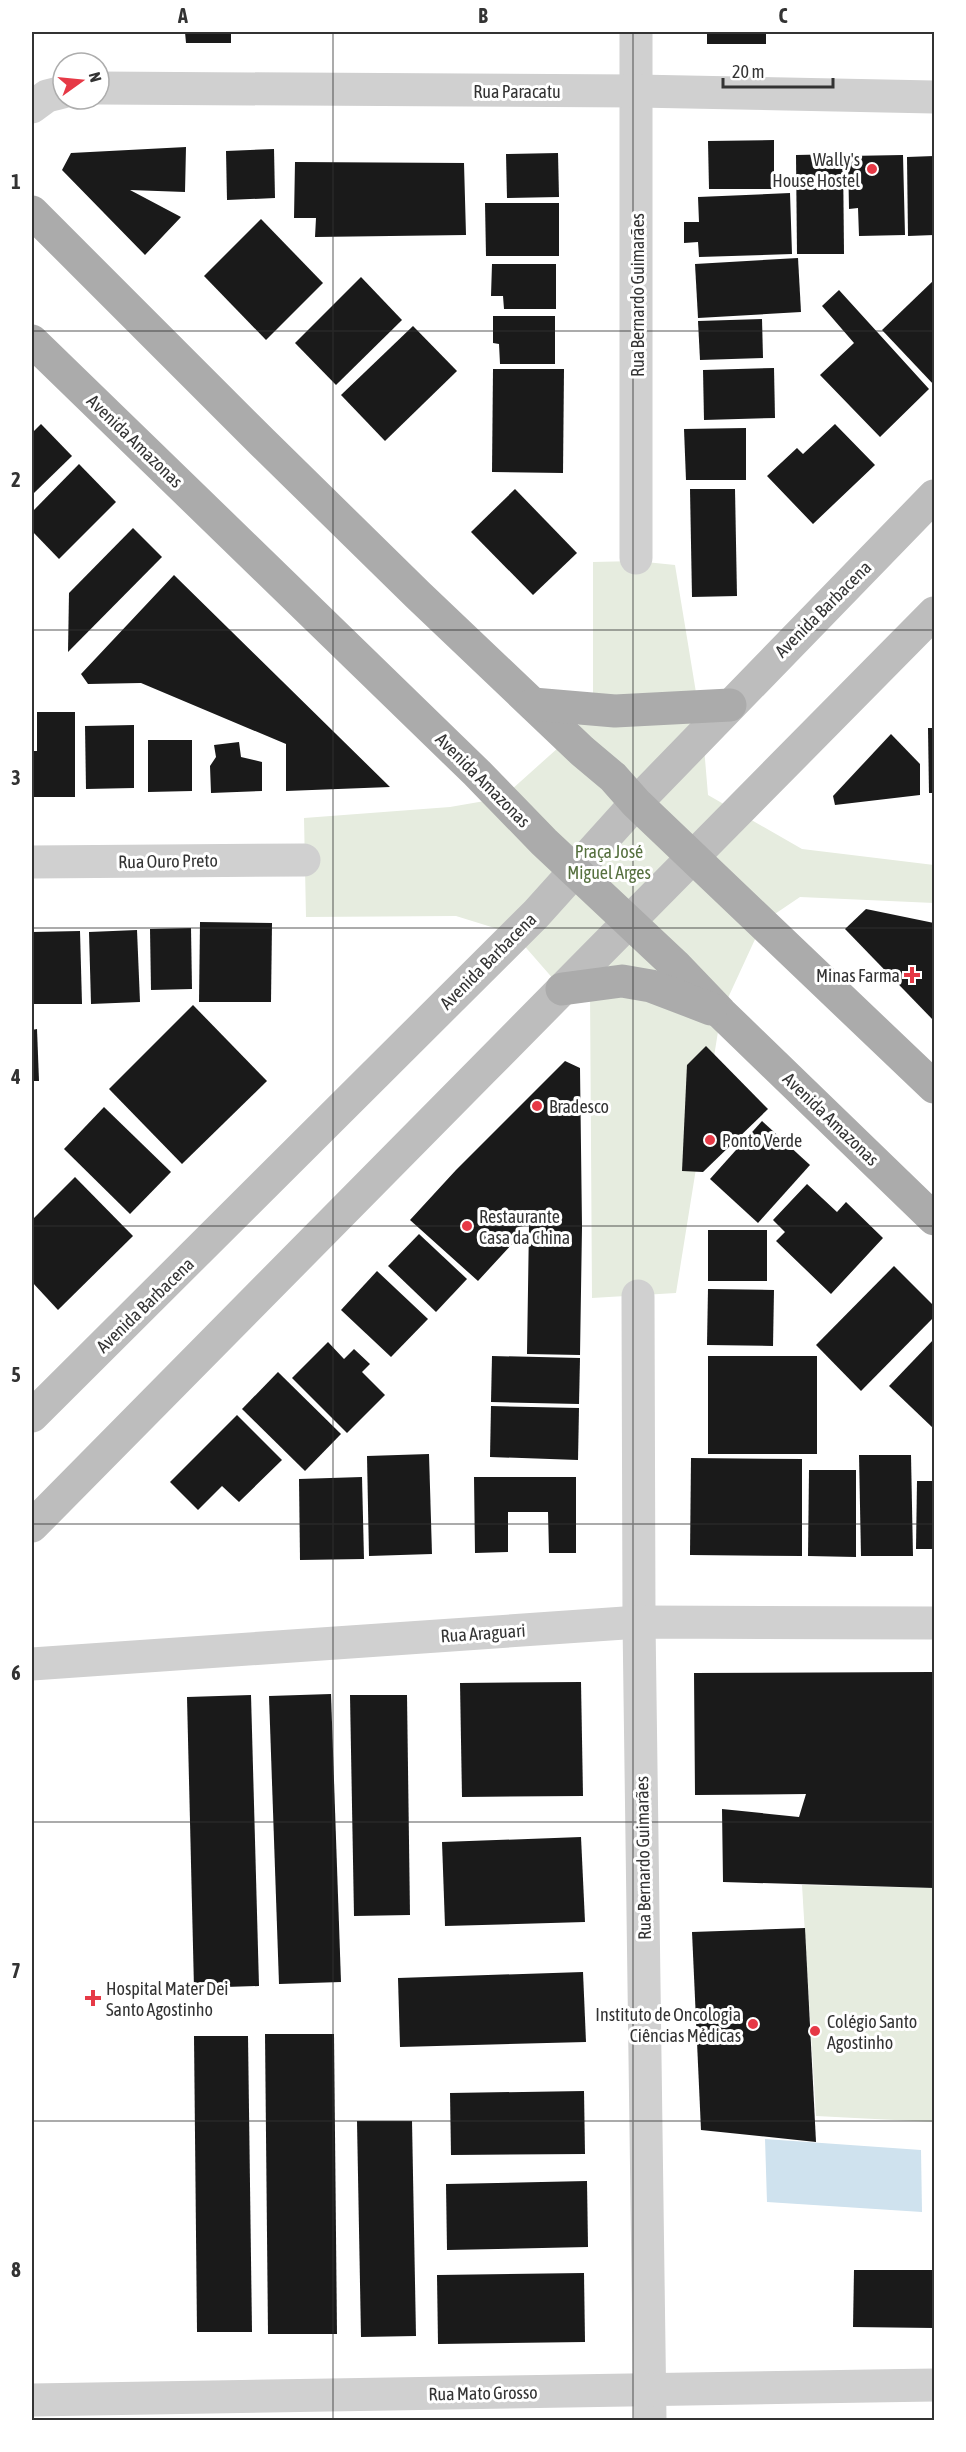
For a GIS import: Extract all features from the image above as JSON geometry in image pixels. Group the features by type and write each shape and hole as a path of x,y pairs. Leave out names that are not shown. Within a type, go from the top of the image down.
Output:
{"main road":[{"path":"32,212 270,450 934,1087"},
{"name":"Avenida Amazonas","path":"32,341 934,1220"},
{"name":"Avenida Barbacena","path":"32,1416 536,914 636,803 934,496"},
{"path":"32,1526 562,989 695,858 934,613"},
{"path":"533,704 615,711 730,705"},
{"path":"562,989 622,981 651,986 721,1013"}],"street":[{"name":"Rua Bernardo Guimarães","path":"636,32 636,558"},
{"name":"Rua Paracatu","path":"111,88 637,91 934,97"},
{"name":"Rua Ouro Preto","path":"32,862 304,860"},
{"name":"Rua Bernardo Guimarães","path":"638,1296 639,1622 650,2405"},
{"name":"Rua Araguari","path":"32,1664 639,1622 934,1623"},
{"name":"Rua Mato Grosso","path":"32,2400 650,2405 934,2385"}],"green space":[{"name":"Praça José Miguel Arges","path":"636,561 675,565 703,735 708,795 802,849 934,865 934,903 800,897 763,922 721,1013 676,1293 592,1298 590,988 562,989 514,934 456,916 306,917 304,818 450,807 502,798 568,739 593,706 593,562"},
{"path":"802,1885 934,1888 934,2122 816,2116"}],"water":[{"path":"765,2139 921,2150 922,2212 767,2202"}],"building":[{"path":"185,32 231,32 231,43 186,43"},
{"path":"707,32 766,32 766,44 707,44"},
{"path":"774,140 774,189 709,189 708,141"},
{"path":"186,147 185,192 130,190 181,217 145,255 62,170 71,153"},
{"path":"274,149 275,198 227,200 226,151"},
{"path":"558,153 559,197 507,198 506,154"},
{"path":"843,154 844,254 797,254 796,155"},
{"path":"903,155 905,235 859,236 858,208 849,209 848,156"},
{"path":"934,156 934,235 908,236 907,157"},
{"path":"295,162 464,163 466,235 315,237 316,218 294,218"},
{"path":"790,193 792,254 699,257 698,242 684,243 684,222 699,222 698,197"},
{"path":"485,203 559,203 559,256 486,256"},
{"path":"261,219 323,283 266,340 204,276"},
{"path":"798,258 801,312 698,318 695,264"},
{"path":"492,264 556,264 556,309 504,309 503,296 491,296"},
{"path":"361,277 402,320 336,385 295,343"},
{"path":"934,280 934,385 882,330"},
{"path":"839,290 929,389 880,437 820,375 854,343 822,306"},
{"path":"493,316 555,316 555,364 500,364 499,344 493,343"},
{"path":"762,319 763,358 700,360 698,321"},
{"path":"413,326 457,371 385,441 341,395"},
{"path":"774,368 775,418 704,420 703,370"},
{"path":"493,369 564,369 563,473 492,472"},
{"path":"41,424 72,456 34,493 32,490 32,433"},
{"path":"835,424 875,465 813,524 767,476 797,448 803,454"},
{"path":"746,428 746,480 686,480 684,429"},
{"path":"79,464 116,502 59,559 32,531 32,512"},
{"path":"515,489 577,553 533,595 471,532"},
{"path":"690,489 735,489 737,596 692,597"},
{"path":"133,528 162,557 68,652 69,593"},
{"path":"174,575 390,787 286,791 286,744 141,683 88,684 81,674"},
{"path":"37,712 75,712 75,797 32,797 32,751 37,751"},
{"path":"134,725 134,788 86,789 85,726"},
{"path":"928,728 934,728 934,793 929,793"},
{"path":"891,734 920,764 920,795 835,805 833,796"},
{"path":"148,740 192,740 192,791 148,792"},
{"path":"239,742 241,757 262,762 262,791 211,793 210,766 216,757 214,745"},
{"name":"Minas Farma","path":"866,909 934,923 934,1021 845,929"},
{"path":"200,922 272,923 271,1002 199,1002"},
{"path":"191,928 192,989 151,990 150,929"},
{"path":"137,930 140,1002 91,1004 89,932"},
{"path":"80,931 82,1004 32,1004 32,932"},
{"path":"193,1005 267,1081 182,1164 109,1089"},
{"path":"37,1029 39,1081 32,1081 32,1030"},
{"name":"Ponto Verde","path":"706,1046 768,1109 703,1172 682,1171 687,1065"},
{"path":"565,1061 580,1068 582,1227 580,1355 527,1354 529,1225 518,1227 523,1232 478,1281 410,1220 456,1170"},
{"path":"104,1107 171,1172 130,1214 64,1149"},
{"path":"762,1121 810,1165 758,1223 710,1179"},
{"path":"75,1177 133,1236 58,1310 32,1282 32,1220"},
{"path":"807,1184 837,1212 846,1202 883,1238 831,1294 776,1241 785,1232 773,1220"},
{"path":"708,1230 767,1230 767,1281 708,1281"},
{"path":"419,1234 467,1279 436,1312 388,1266"},
{"path":"894,1266 934,1306 934,1317 861,1391 816,1345"},
{"path":"377,1271 428,1319 391,1357 341,1310"},
{"path":"708,1289 774,1290 773,1346 707,1345"},
{"path":"934,1339 934,1426 933,1428 889,1386"},
{"path":"328,1342 344,1359 354,1349 370,1364 362,1372 385,1395 347,1433 292,1378"},
{"path":"492,1356 580,1358 579,1404 491,1402"},
{"path":"708,1356 817,1356 817,1454 708,1454"},
{"path":"278,1372 341,1434 305,1471 242,1409"},
{"path":"491,1406 579,1408 578,1460 490,1457"},
{"path":"237,1415 282,1460 239,1502 222,1486 198,1510 170,1482"},
{"path":"429,1454 432,1554 369,1556 367,1456"},
{"path":"859,1455 911,1455 913,1556 861,1556"},
{"path":"691,1458 802,1459 802,1556 690,1555"},
{"path":"809,1470 856,1470 856,1557 808,1556"},
{"path":"362,1477 364,1559 300,1560 299,1479"},
{"path":"474,1477 576,1477 576,1553 549,1553 548,1512 508,1512 508,1552 475,1553"},
{"path":"917,1481 934,1481 934,1549 916,1549"},
{"path":"932,1672 934,1888 723,1882 722,1809 799,1817 806,1794 695,1795 694,1673"},
{"path":"581,1682 583,1796 462,1797 460,1683"},
{"path":"331,1694 341,1982 279,1984 269,1696"},
{"path":"251,1695 259,1986 194,1988 187,1697"},
{"path":"350,1695 407,1695 410,1915 354,1916"},
{"path":"581,1837 585,1922 445,1926 442,1842"},
{"name":"Instituto de Oncologia Ciências Médicas","path":"805,1928 816,2142 701,2130 692,1932"},
{"path":"583,1972 586,2042 400,2047 398,1978"},
{"path":"265,2034 334,2034 337,2334 268,2334"},
{"path":"194,2036 248,2036 252,2332 197,2332"},
{"path":"584,2091 585,2154 451,2155 450,2093"},
{"path":"357,2121 412,2121 416,2336 361,2337"},
{"path":"587,2181 588,2247 447,2250 446,2184"},
{"path":"854,2270 934,2270 934,2328 853,2327"},
{"path":"584,2273 585,2342 438,2344 437,2275"}],"place":[{"name":"Wally's House Hostel","path":"872,169"},
{"name":"Minas Farma","path":"912,975"},
{"name":"Bradesco","path":"537,1106"},
{"name":"Ponto Verde","path":"710,1140"},
{"name":"Restaurante Casa da China","path":"467,1226"},
{"name":"Hospital Mater Dei Santo Agostinho","path":"93,1998"},
{"name":"Instituto de Oncologia Ciências Médicas","path":"753,2024"},
{"name":"Colégio Santo Agostinho","path":"815,2031"}]}
